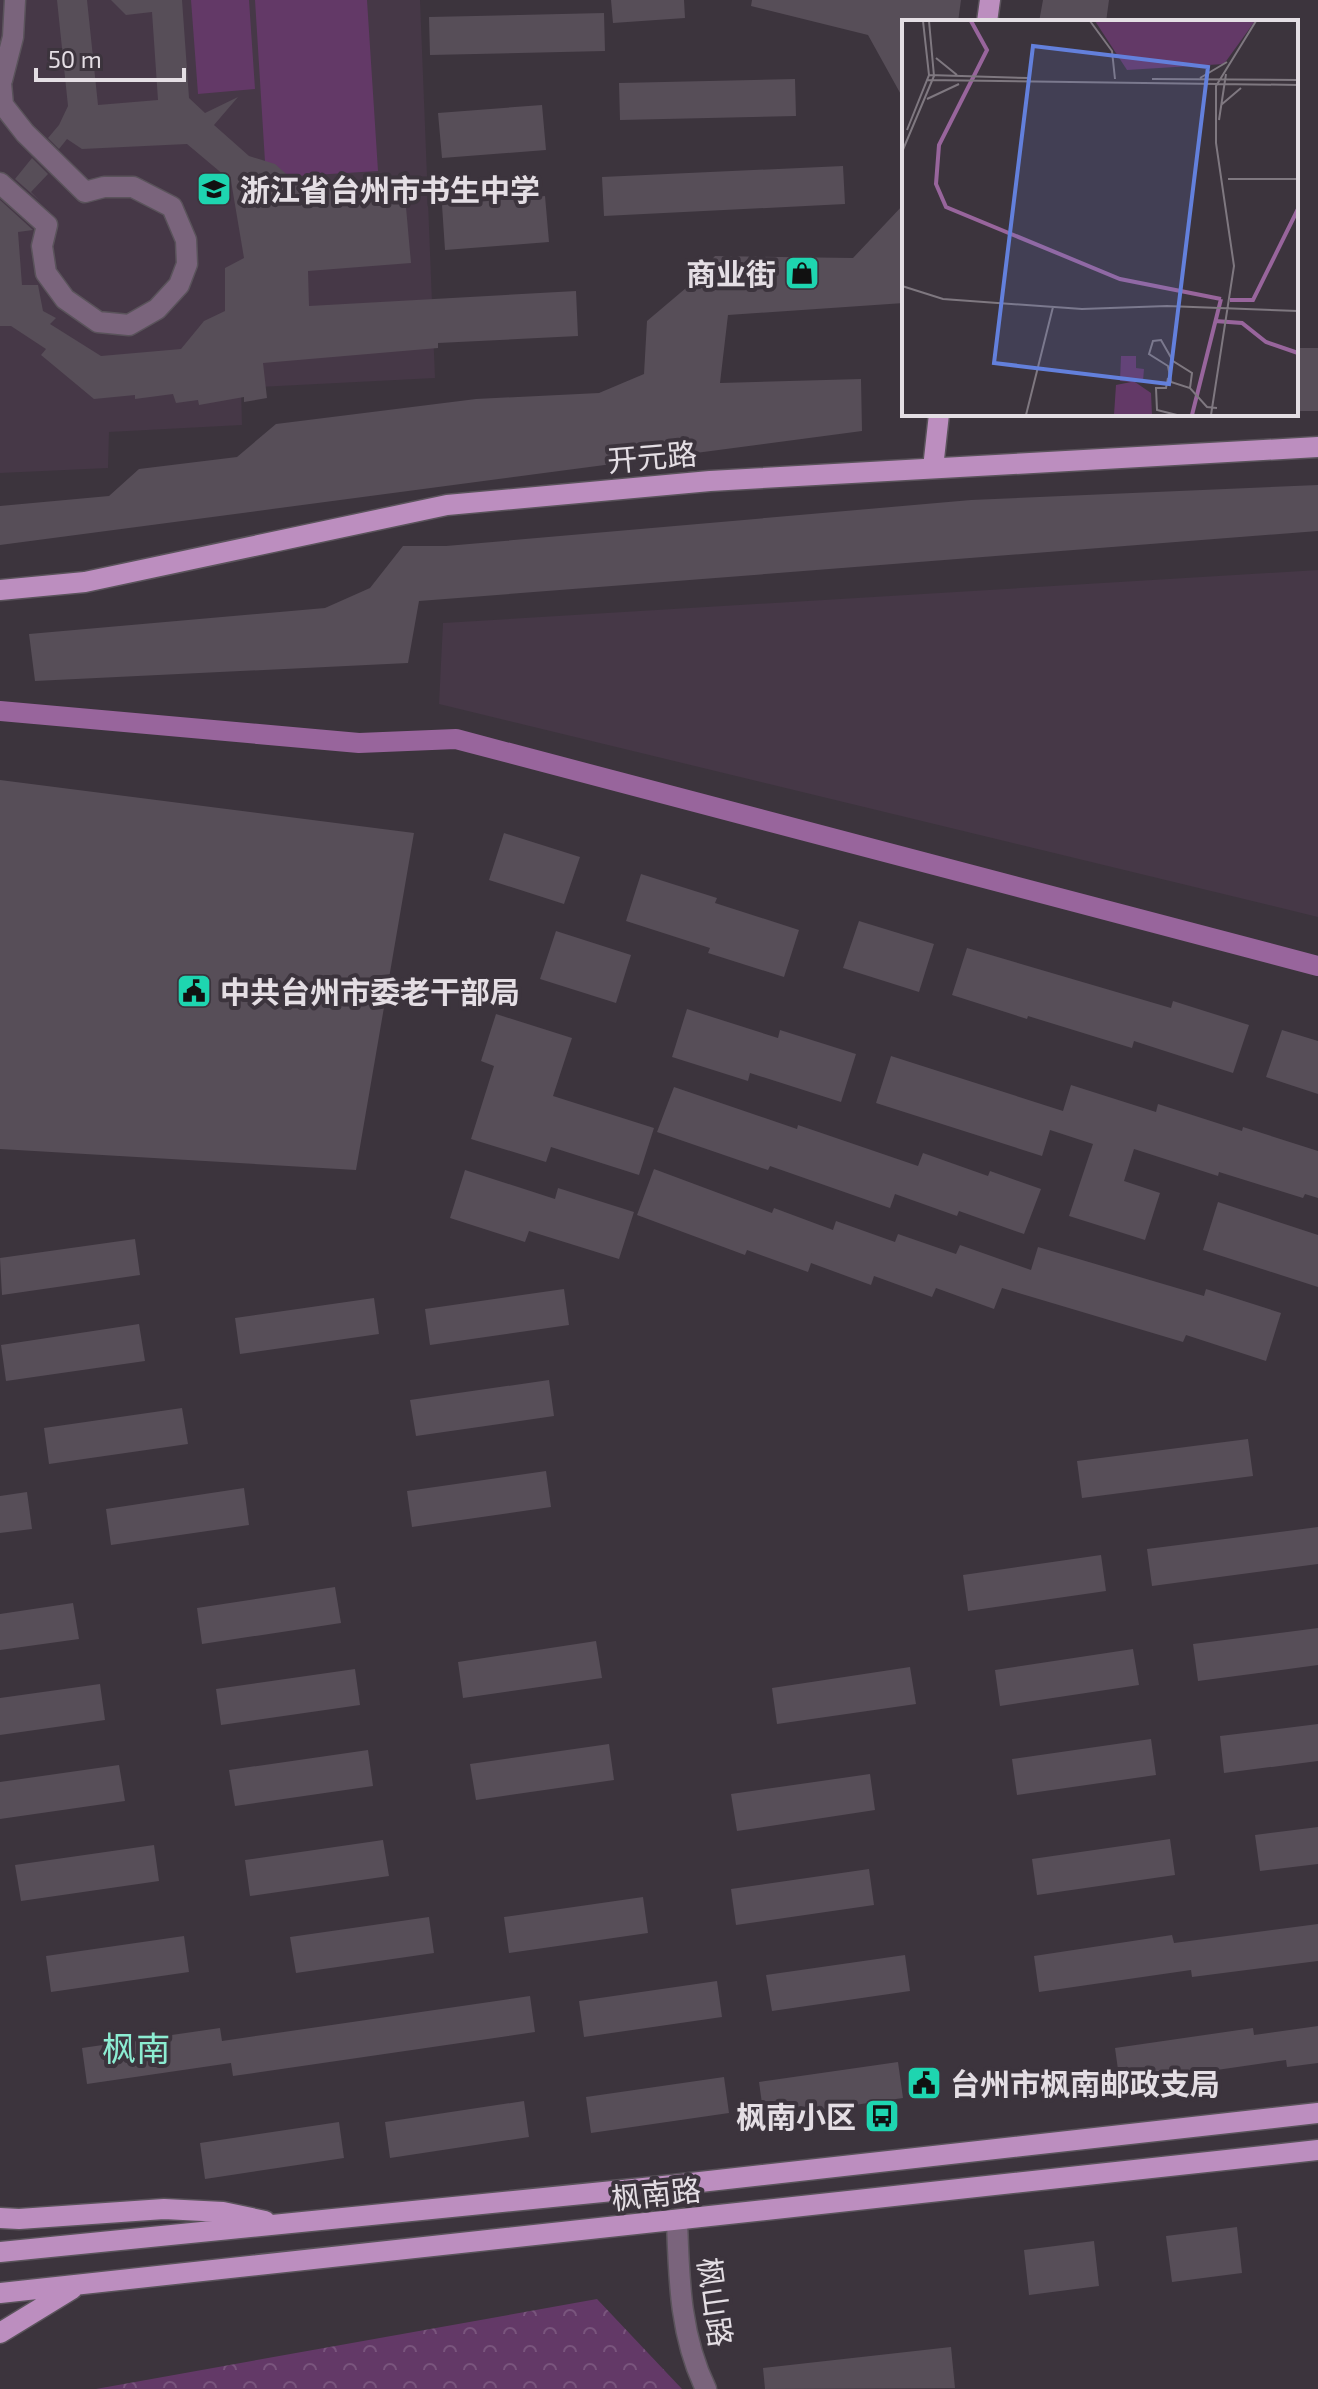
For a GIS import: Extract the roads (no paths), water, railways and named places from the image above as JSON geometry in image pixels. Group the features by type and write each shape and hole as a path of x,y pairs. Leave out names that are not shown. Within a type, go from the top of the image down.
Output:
{"main road":[{"path":"987,20 990,0"},
{"path":"933,468 939,416"},
{"name":"开元路","path":"0,590 85,582 447,505 710,481 1318,447"},
{"name":"枫南路","path":"0,2252 688,2184 1318,2113"},
{"name":"枫南路","path":"0,2293 1318,2150"},
{"path":"0,2218 164,2209 223,2212 281,2225"},
{"path":"0,2333 80,2284"}],"street":[{"path":"0,183 47,225 42,246 46,273 65,299 98,322 129,325 157,309 179,285 187,264 186,240 172,207 133,187 104,187 85,192 25,133 3,105 1,76 13,37 15,0"},
{"name":"枫山路","path":"677,2221 680,2302 693,2362 706,2389"}],"waterway":[{"path":"0,711 359,743 456,739 1318,966"}],"place":[{"name":"浙江省台州市书生中学","path":"214,189"},
{"name":"商业街","path":"802,273"},
{"name":"中共台州市委老干部局","path":"194,991"},
{"name":"台州市枫南邮政支局","path":"924,2083"},
{"name":"枫南小区","path":"882,2116"}],"district":[{"name":"枫南","path":"136,2047"}]}
